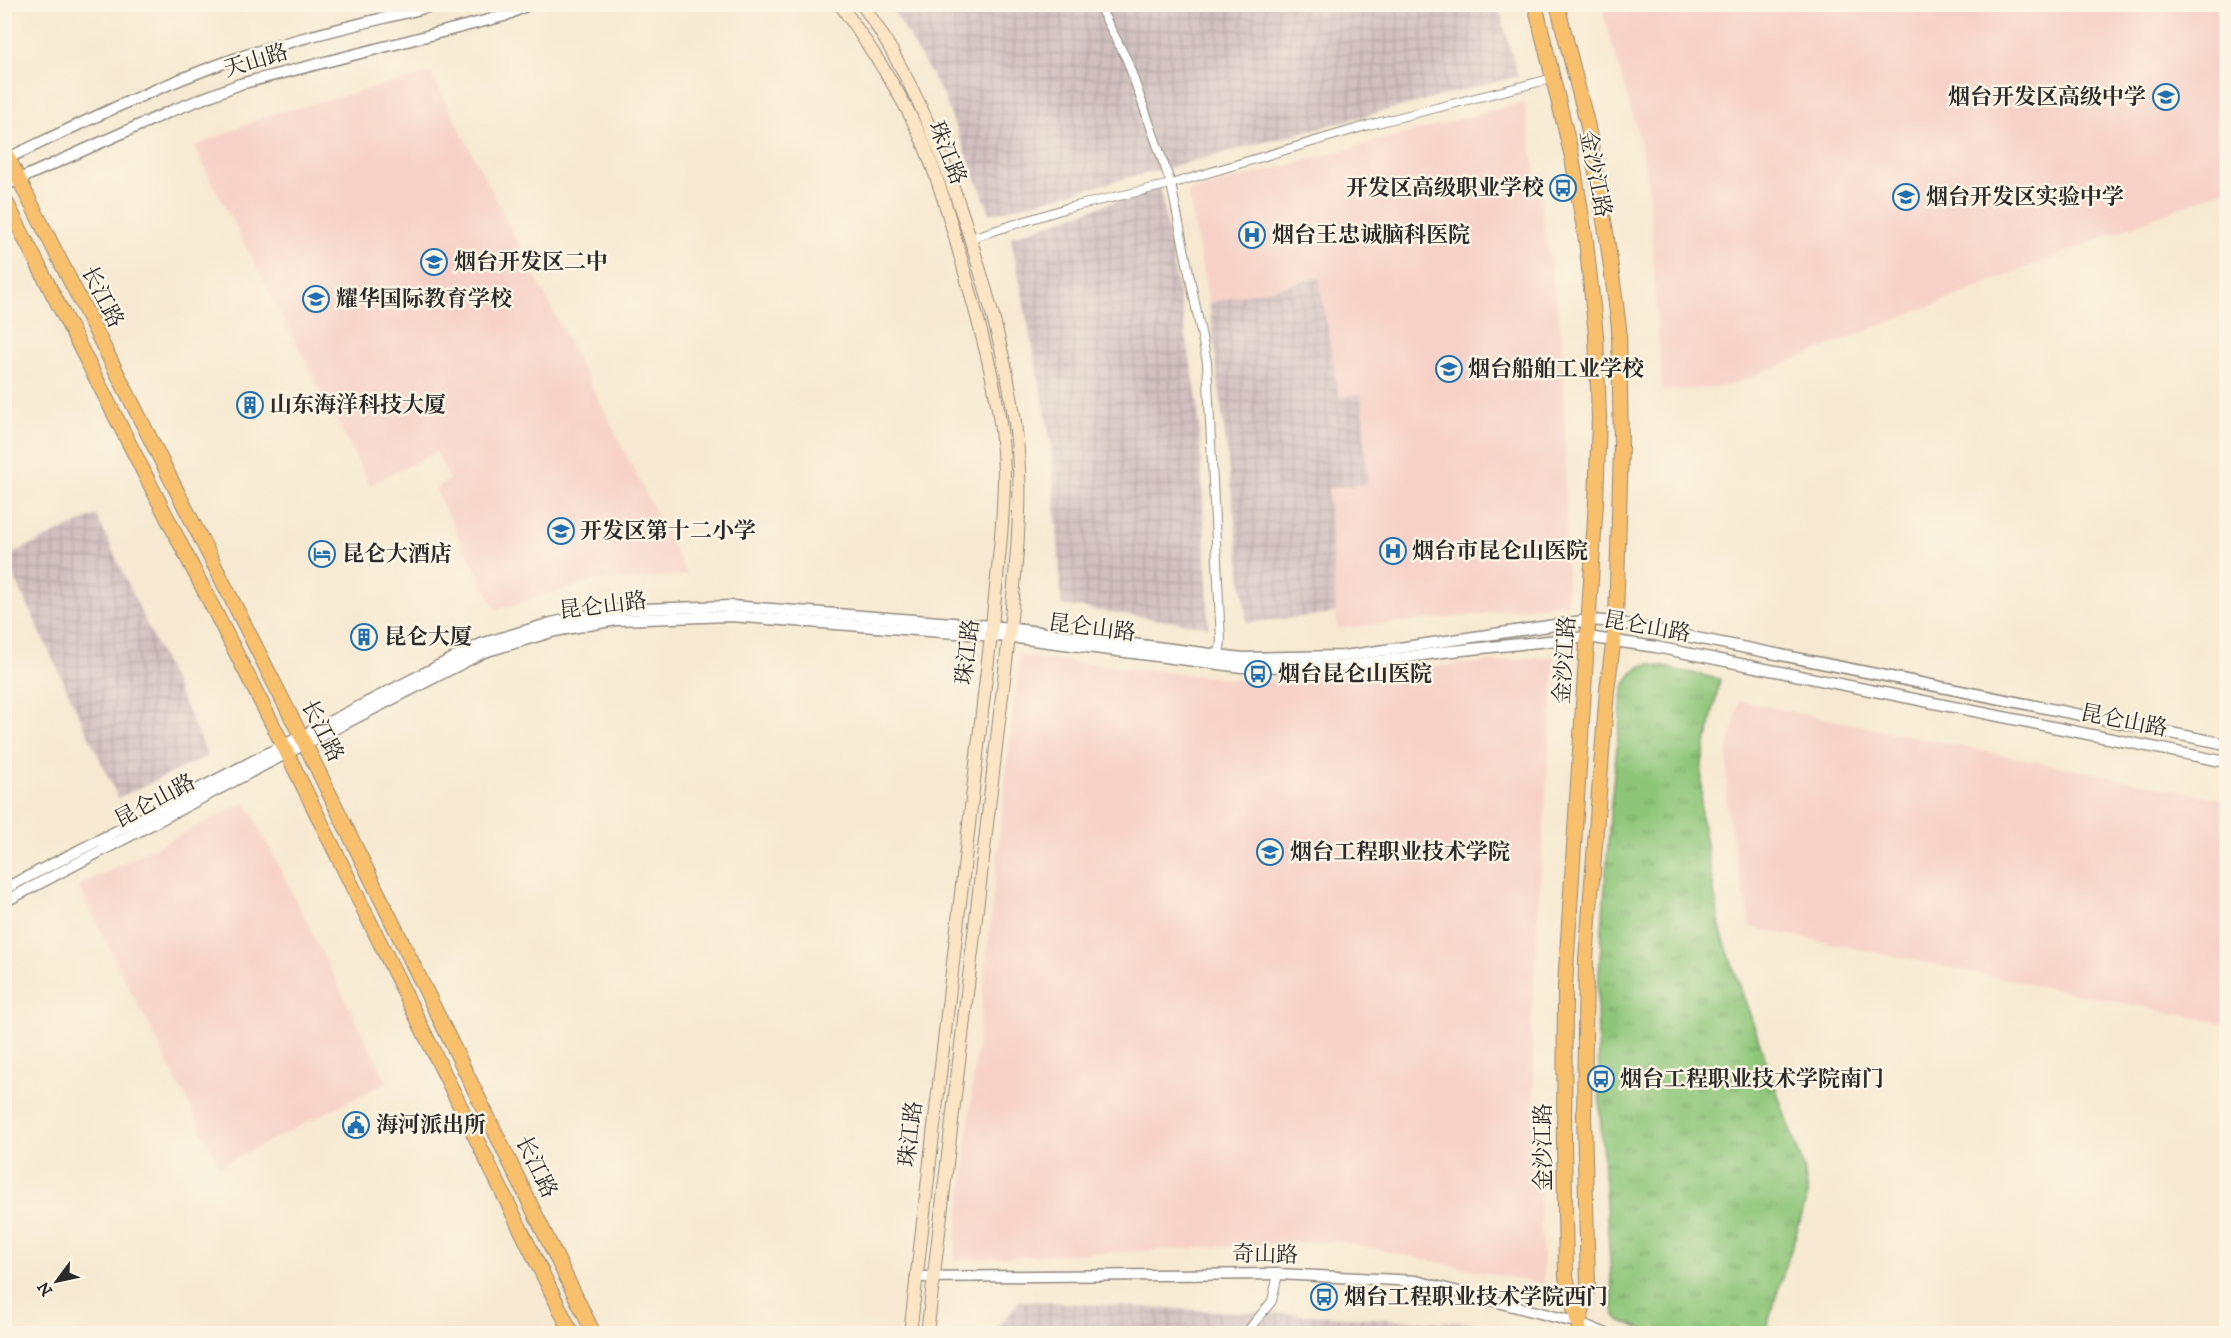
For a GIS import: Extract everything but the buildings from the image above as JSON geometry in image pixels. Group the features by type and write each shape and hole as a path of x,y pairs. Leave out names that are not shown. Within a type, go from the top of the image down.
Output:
{"main road":[{"name":"珠江路","path":"840,4 891,81 923,144 942,195 987,352 1000,418 1004,471 1000,553 992,631 910,1334"},
{"path":"862,4 878,27 905,76 936,139 971,238 1002,349 1014,415 1019,469 1017,553 1009,633 927,1334"},
{"name":"金沙江路","path":"1535,4 1572,157 1586,241 1596,335 1599,418 1565,998 1566,1277 1580,1328"},
{"name":"金沙江路","path":"1557,4 1588,127 1619,327 1621,447 1616,622 1586,959 1584,1115 1588,1286 1580,1328"},
{"name":"长江路","path":"6,156 303,740 594,1334"},
{"name":"长江路","path":"4,198 285,749 572,1334"}],"street":[{"name":"天山路","path":"6,156 150,92 229,61 440,4"},
{"name":"天山路","path":"4,186 171,111 240,84 504,16 530,4"},
{"path":"1098,4 1127,60 1171,184 1207,363 1221,641 1217,664"},
{"path":"971,238 1067,208 1171,184 1369,125 1554,78"},
{"name":"昆仑山路","path":"4,889 484,652 555,631 616,620 730,616 992,631 1242,658 1344,656 1588,620 1616,622 2226,744"},
{"name":"昆仑山路","path":"1009,633 1242,668 1345,666 1443,652 1587,636 1668,649 2226,762"},
{"name":"昆仑山路","path":"4,902 285,749"},
{"path":"1245,1334 1272,1300 1278,1274"},
{"name":"奇山路","path":"916,1277 1278,1274 1416,1281 1606,1334"}],"shaded area":[{"path":"890,5 1498,5 1518,76 990,214 943,95"},
{"name":"烟台开发区实验中学","path":"1601,5 2226,5 2226,189 1728,386 1662,391 1648,183 1640,141"},
{"path":"431,73 687,575 593,581 496,610 434,488 450,480 436,452 370,485 194,147 266,116"},
{"name":"烟台船舶工业学校","path":"1524,102 1563,344 1567,603 1448,618 1337,628 1328,488 1361,395 1339,399 1318,278 1209,303 1188,192"},
{"path":"1160,186 1198,404 1209,627 1062,605 1051,442 1011,237"},
{"path":"1319,278 1339,398 1361,394 1368,484 1328,488 1336,613 1247,623 1209,303"},
{"path":"96,515 208,756 118,798 5,557"},
{"name":"烟台工程职业技术学院","path":"1019,656 1259,682 1555,656 1531,1022 1544,1285 1338,1241 954,1260"},
{"path":"1739,701 2226,800 2226,1024 1751,927 1726,800 1728,751"},
{"path":"246,802 387,1082 220,1166 78,886"},
{"path":"1019,1301 1470,1323 1500,1333 993,1334"}],"green space":[{"path":"1649,664 1720,679 1702,763 1701,816 1721,932 1804,1169 1808,1195 1765,1333 1653,1333 1619,1320 1614,1314 1600,1112 1597,1002 1611,803 1623,691 1632,673"}],"place":[{"name":"烟台开发区高级中学","path":"2166,97"},
{"name":"开发区高级职业学校","path":"1563,188"},
{"name":"烟台开发区实验中学","path":"1906,197"},
{"name":"烟台王忠诚脑科医院","path":"1252,235"},
{"name":"烟台开发区二中","path":"434,262"},
{"name":"耀华国际教育学校","path":"316,299"},
{"name":"烟台船舶工业学校","path":"1449,369"},
{"name":"山东海洋科技大厦","path":"250,405"},
{"name":"开发区第十二小学","path":"561,531"},
{"name":"烟台市昆仑山医院","path":"1393,551"},
{"name":"昆仑大酒店","path":"322,554"},
{"name":"昆仑大厦","path":"364,637"},
{"name":"烟台昆仑山医院","path":"1258,674"},
{"name":"烟台工程职业技术学院","path":"1270,852"},
{"name":"烟台工程职业技术学院南门","path":"1601,1079"},
{"name":"海河派出所","path":"356,1125"},
{"name":"烟台工程职业技术学院西门","path":"1324,1297"}]}
